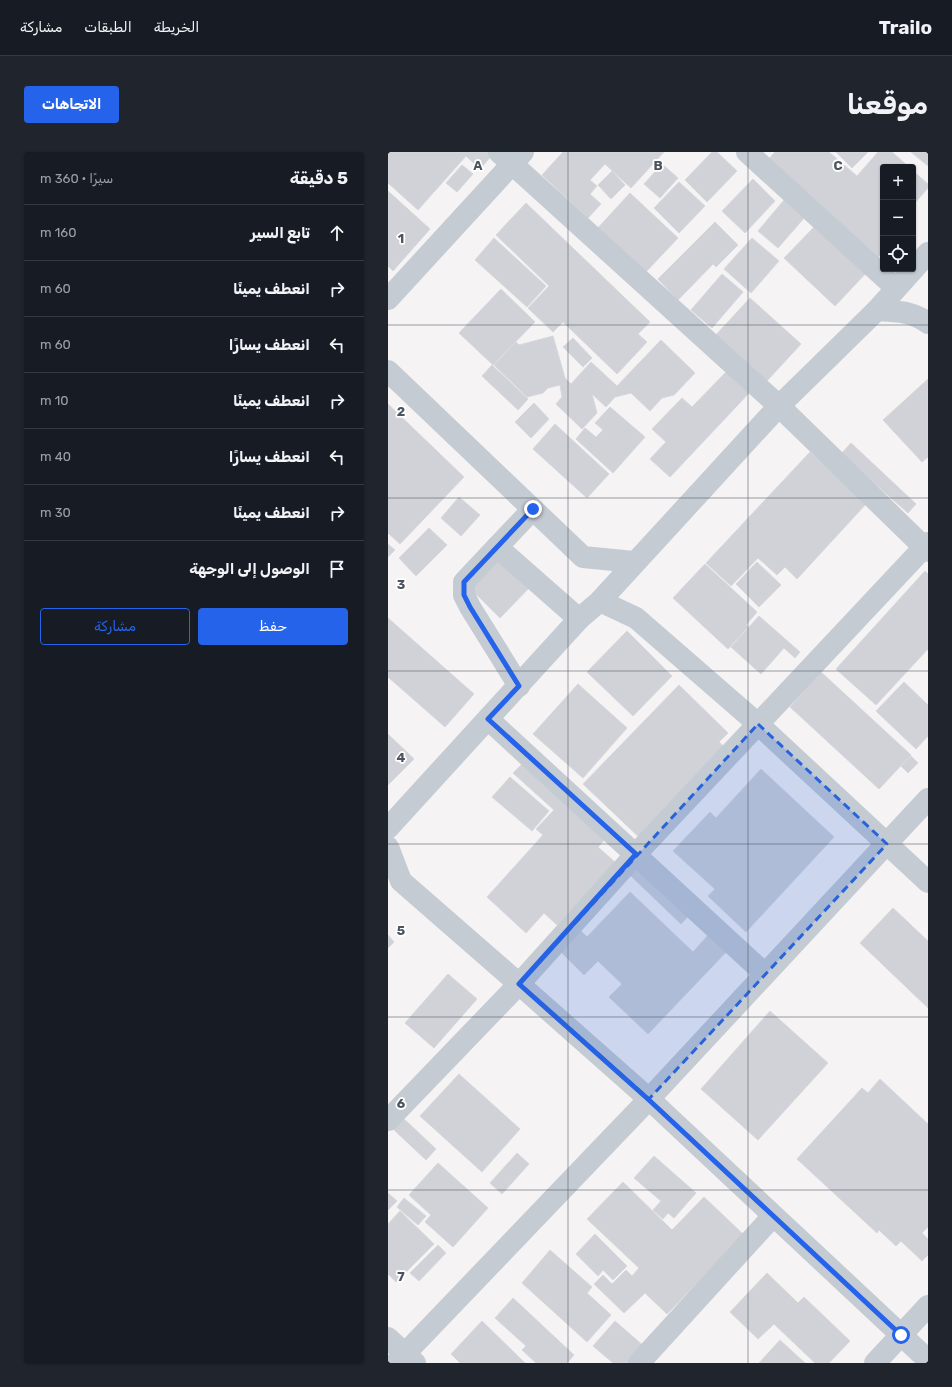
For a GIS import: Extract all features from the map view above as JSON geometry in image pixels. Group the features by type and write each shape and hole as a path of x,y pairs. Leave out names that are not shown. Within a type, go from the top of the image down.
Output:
{"street":[{"path":"388,299 511,156 779,406 927,547 636,854 519,984 388,1120"},
{"path":"758,156 896,288"},
{"path":"388,828 579,620 600,602 634,562 779,406 877,310 928,253"},
{"path":"877,310 904,312 918,316 928,323"},
{"path":"388,371 583,557 634,562"},
{"path":"519,686 464,595 464,582 533,509"},
{"path":"497,547 579,620"},
{"path":"600,602 636,618 758,724 928,882"},
{"path":"488,719 766,974"},
{"path":"388,1338 406,1360 928,799"},
{"path":"388,847 401,882 519,984 649,1100 928,1360"},
{"path":"639,1363 773,1216"},
{"path":"875,1363 928,1306"}],"highlighted area":[{"path":"758,724 887,844 649,1099 519,984"}],"building":[{"path":"388,152 494,153 480,169 466,156 418,210 388,183"},
{"path":"563,152 664,152 631,188 605,164 590,180 597,186 590,194 601,204 588,218 542,175"},
{"path":"712,152 717,152 737,171 707,202 685,180"},
{"path":"775,152 829,152 857,176 878,152 892,152 906,164 880,164 880,255 876,259 766,162"},
{"path":"836,152 868,152 852,168"},
{"path":"911,152 928,152 928,166"},
{"path":"662,164 678,178 660,198 644,184"},
{"path":"462,165 473,174 457,192 446,183"},
{"path":"612,171 625,185 611,199 598,185"},
{"path":"916,174 928,184 928,188 916,202"},
{"path":"753,179 775,201 745,233 722,211"},
{"path":"679,182 705,206 679,233 654,208"},
{"path":"388,191 430,229 393,271 388,266"},
{"path":"630,193 678,238 644,274 596,230"},
{"path":"784,200 805,217 778,248 758,231"},
{"path":"526,203 650,322 638,334 647,342 617,374 563,322 553,332 528,308 549,286 496,235"},
{"path":"715,222 738,245 716,267 713,264 678,300 658,279"},
{"path":"817,224 868,271 835,306 784,258"},
{"path":"494,238 546,286 527,307 475,260"},
{"path":"752,238 779,261 751,293 724,269"},
{"path":"722,274 743,292 712,328 691,310"},
{"path":"501,289 535,322 493,365 459,333"},
{"path":"750,298 801,344 765,383 714,337"},
{"path":"553,336 565,378 571,384 591,362 617,386 661,340 695,373 674,395 662,398 650,411 631,393 615,397 606,407 592,394 597,413 582,429 556,404 562,397 560,385 548,388 543,393 527,397 494,365 516,342 519,345"},
{"path":"573,338 592,358 583,367 563,347"},
{"path":"492,365 528,399 518,410 482,376"},
{"path":"728,370 751,391 670,477 650,459 666,442 652,429 682,398 692,407"},
{"path":"928,379 928,457 922,462 883,420"},
{"path":"534,403 549,419 531,438 515,422"},
{"path":"388,404 464,477 400,544 388,533"},
{"path":"610,407 645,437 613,473 576,439 585,428 596,437 603,430 595,423"},
{"path":"555,424 609,474 587,498 533,449"},
{"path":"851,443 916,504 908,513 841,454"},
{"path":"810,452 866,504 797,579 785,567 777,575 758,558 731,586 706,563"},
{"path":"459,497 480,515 461,536 441,518"},
{"path":"429,528 447,545 416,576 399,558"},
{"path":"388,544 395,550 388,557"},
{"path":"496,552 531,586 500,618 465,583"},
{"path":"757,562 781,585 759,607 736,584"},
{"path":"705,564 757,612 746,625 748,627 728,649 673,598"},
{"path":"925,571 928,574 928,649 876,705 836,669"},
{"path":"759,616 800,652 795,658 784,648 761,674 731,647"},
{"path":"388,618 474,694 445,727 388,677"},
{"path":"627,631 672,676 633,716 587,672"},
{"path":"821,672 911,755 879,789 790,707"},
{"path":"904,682 928,705 928,736 916,749 876,711"},
{"path":"578,684 627,728 583,778 533,734"},
{"path":"679,685 728,733 719,742 728,750 642,840 583,784"},
{"path":"388,734 414,759 388,785"},
{"path":"911,756 918,763 908,773 901,766"},
{"path":"524,762 607,837 598,847 616,863 557,925 544,913 526,933 487,897 543,835 536,829 554,810 513,773"},
{"path":"761,769 834,837 746,932 708,896 715,889 673,851 710,812 716,818"},
{"path":"510,777 549,811 532,831 492,797"},
{"path":"641,864 691,913 681,924 630,875"},
{"path":"630,892 693,952 710,933 728,950 648,1034 609,997 622,984 598,961 584,975 561,952 581,931 587,937"},
{"path":"893,908 928,941 928,1008 860,943"},
{"path":"388,935 394,942 388,948"},
{"path":"448,974 477,999 434,1048 405,1023"},
{"path":"770,1011 828,1063 758,1140 701,1089"},
{"path":"459,1074 520,1129 482,1172 420,1116"},
{"path":"880,1079 928,1124 928,1227 922,1233 928,1239 928,1255 922,1261 901,1241 896,1246 879,1230 877,1233 797,1159 862,1088 868,1093"},
{"path":"402,1117 436,1149 426,1160 392,1128"},
{"path":"517,1153 529,1164 502,1194 490,1183"},
{"path":"654,1156 696,1193 674,1218 668,1213 663,1219 653,1210 661,1201 634,1178"},
{"path":"438,1163 488,1208 453,1247 425,1222 431,1215 409,1195"},
{"path":"623,1182 672,1230 704,1197 744,1235 667,1314 645,1293 624,1313 594,1284 603,1275 612,1284 626,1270 632,1276 639,1268 587,1219"},
{"path":"388,1193 397,1201 388,1210"},
{"path":"404,1198 426,1216 418,1225 397,1207"},
{"path":"400,1211 434,1244 396,1282 388,1274 388,1224"},
{"path":"595,1234 627,1266 613,1280 603,1270 598,1276 576,1254"},
{"path":"438,1245 446,1253 419,1281 410,1273"},
{"path":"550,1250 592,1287 587,1293 611,1315 587,1342 522,1283"},
{"path":"767,1273 798,1303 804,1297 850,1341 829,1363 815,1363 774,1324 758,1339 730,1312"},
{"path":"513,1298 574,1355 567,1363 536,1363 522,1350 526,1346 495,1318"},
{"path":"482,1321 525,1363 460,1363 451,1354"},
{"path":"615,1321 646,1348 633,1363 613,1363 593,1346"},
{"path":"780,1340 805,1363 759,1363"}],"route":[{"path":"533,509 464,582 464,595 470,607 519,686 488,719 636,854 519,984 649,1100 901,1335"}]}
